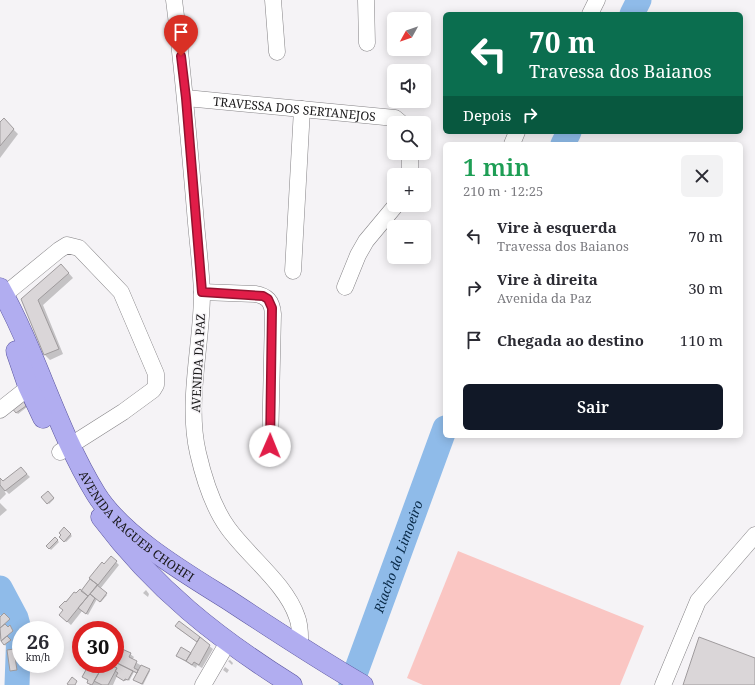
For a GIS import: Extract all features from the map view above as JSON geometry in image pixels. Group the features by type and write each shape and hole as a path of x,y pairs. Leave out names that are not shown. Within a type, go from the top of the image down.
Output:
{"main road":[{"name":"AVENIDA RAGUEB CHOHFI","path":"1,298 8,329 65,449 82,491 132,556 182,606 228,642 292,685"},
{"name":"AVENIDA RAGUEB CHOHFI","path":"65,449 97,495 117,519 148,547 324,663 363,685"}],"street":[{"name":"AVENIDA DA PAZ","path":"174,0 186,98 202,292 194,418 197,451 214,505 227,527 245,550 283,591 293,606 301,631 300,647"},
{"path":"273,0 277,52"},
{"path":"366,0 367,43"},
{"path":"591,12 597,0"},
{"name":"TRAVESSA DOS SERTANEJOS","path":"186,98 387,117"},
{"path":"293,271 302,109"},
{"path":"345,287 358,255 366,241 390,212"},
{"path":"1,298 59,250 67,245 79,248 121,292 150,358 156,374 156,385 153,390 123,412 65,449"},
{"path":"202,292 255,294 263,296 271,303 273,314 270,446 272,451"},
{"path":"0,410 34,382"},
{"path":"663,685 698,601 755,535"},
{"path":"203,685 228,642"}],"shaded area":[{"path":"458,551 644,626 620,685 423,685 407,678"}],"building":[{"path":"4,118 14,129 0,146 0,122"},
{"path":"61,264 69,273 38,300 59,349 44,355 21,299"},
{"path":"23,399 26,406 16,413 11,407"},
{"path":"21,467 27,474 5,491 0,485 0,478 3,481"},
{"path":"48,491 54,498 47,504 41,497"},
{"path":"64,527 71,534 64,542 59,537 61,535 59,533"},
{"path":"55,537 58,540 49,549 46,546"},
{"path":"111,556 117,561 98,585 89,578 102,562 104,564"},
{"path":"90,579 98,585 88,596 81,591"},
{"path":"97,585 107,593 100,602 90,594"},
{"path":"80,589 88,596 67,622 59,615 63,610 59,607 65,601 66,602 74,592 76,593"},
{"path":"90,594 95,598 86,614 78,608"},
{"path":"4,613 10,619 0,628 0,617"},
{"path":"179,621 200,637 197,642 175,626"},
{"path":"5,624 8,627 10,625 12,629 12,632 1,641 0,628"},
{"path":"7,636 11,640 4,645 1,641"},
{"path":"200,637 210,645 199,665 194,662 192,665 186,661"},
{"path":"699,637 755,658 755,685 683,685"},
{"path":"181,647 191,653 186,661 176,656"},
{"path":"12,649 12,671 10,671 7,650"},
{"path":"124,650 131,653 129,657 137,661 134,668 138,670 137,673 124,666"},
{"path":"141,665 150,669 142,684 133,680"},
{"path":"124,666 133,671 128,680 125,679 124,681 116,676 118,673 124,673"},
{"path":"84,673 99,673 92,685 87,683 88,680 82,677"},
{"path":"99,673 114,673 108,685 102,685 94,681"},
{"path":"72,677 77,681 75,685 67,684"}],"waterway":[{"name":"Riacho do Limoeiro","path":"633,12 639,0"},
{"name":"Riacho do Limoeiro","path":"564,142 568,134"},
{"name":"Riacho do Limoeiro","path":"351,685 443,433"},
{"path":"0,588 16,618 19,629 17,685"}],"route":[{"path":"181,56 186,98 202,292 255,294 263,296 271,303 273,314 270,446"}]}
